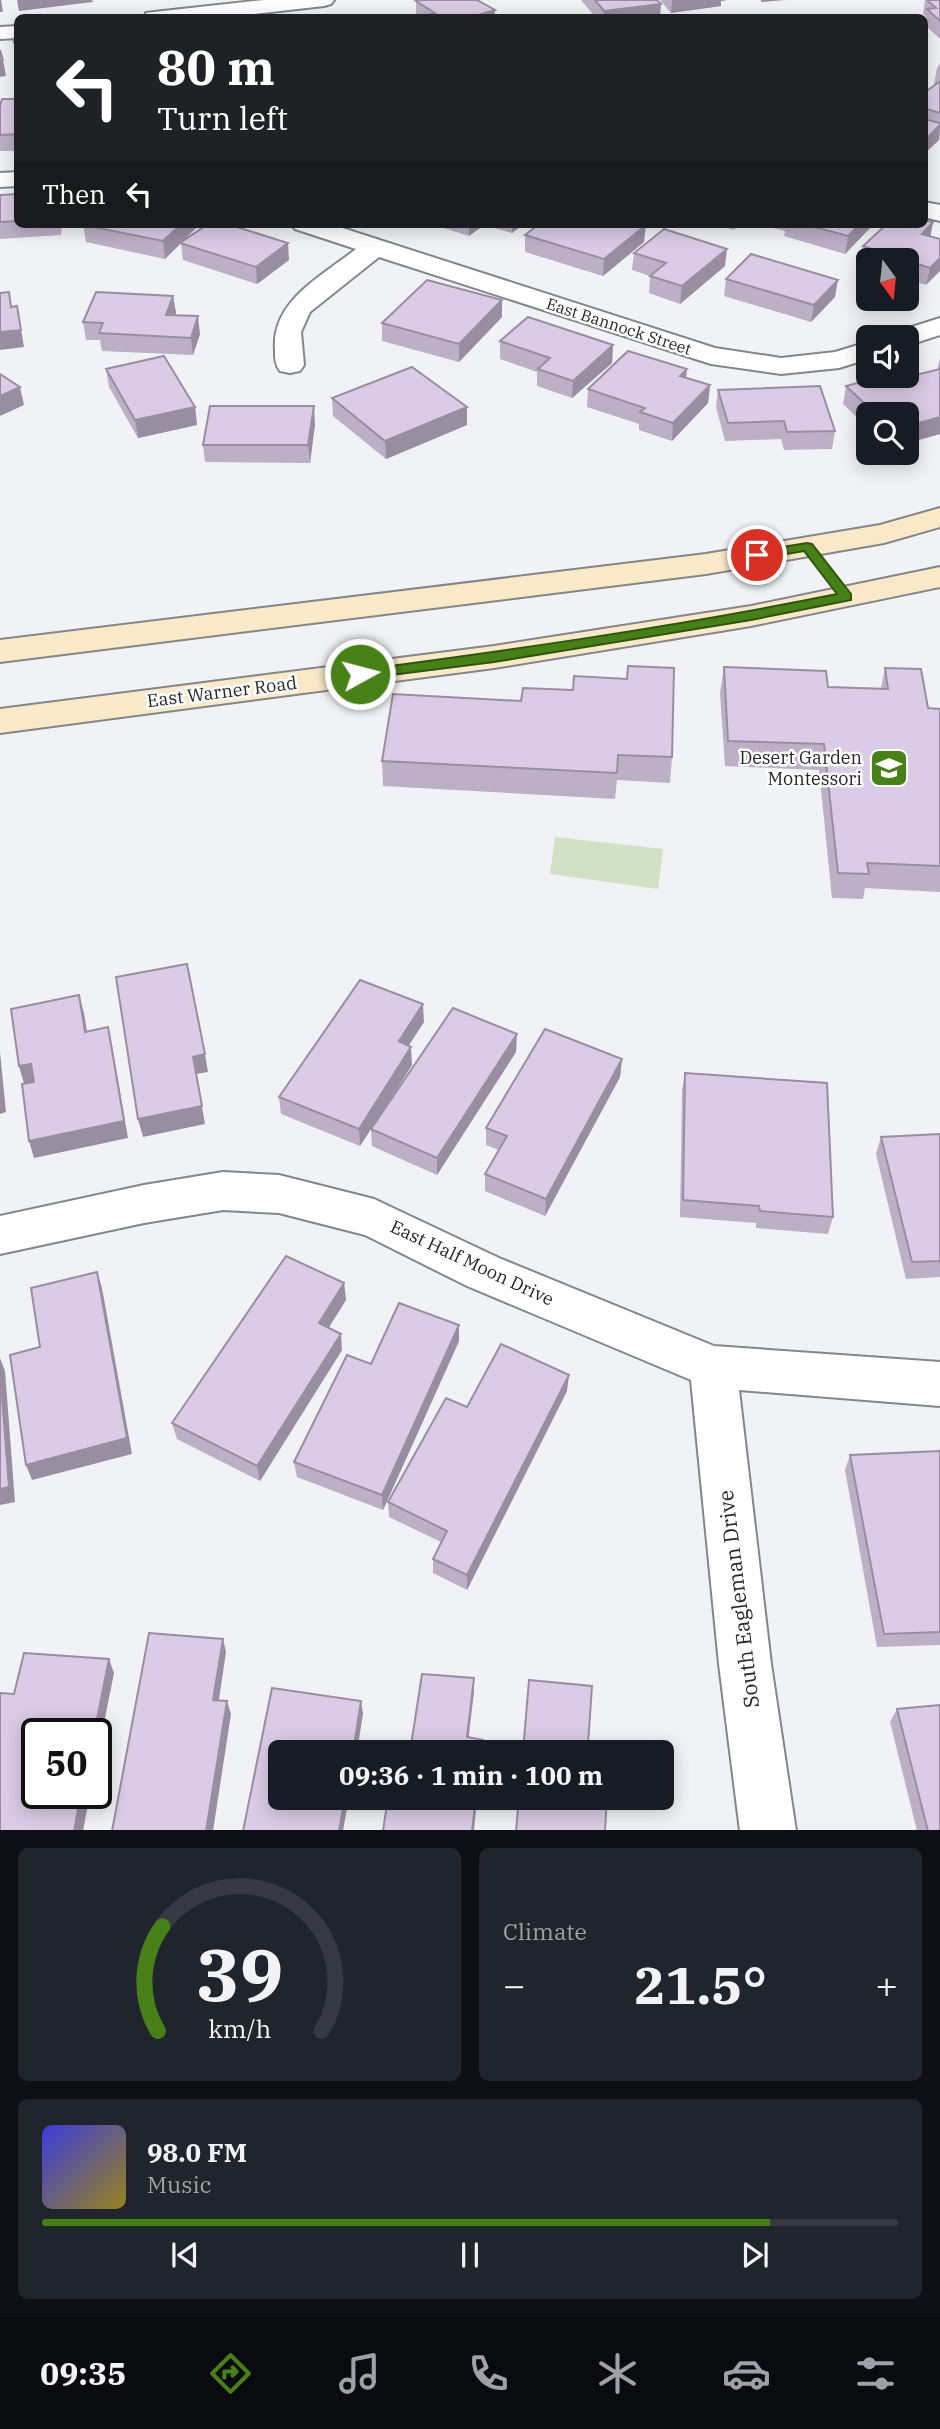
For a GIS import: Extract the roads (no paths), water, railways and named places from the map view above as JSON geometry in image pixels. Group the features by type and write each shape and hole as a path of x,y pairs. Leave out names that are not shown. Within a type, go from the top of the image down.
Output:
{"main road":[{"path":"0,651 706,564 884,534 940,517"},
{"path":"807,547 846,597"},
{"name":"East Warner Road","path":"0,721 494,657 751,616 940,577"}],"street":[{"path":"192,14 325,0"},
{"name":"East Bannock Street","path":"316,228 711,356 781,366 839,360 856,354"},
{"path":"290,365 287,332 298,308 375,247"},
{"path":"919,334 940,327"},
{"name":"East Half Moon Drive","path":"0,1236 144,1204 223,1191 279,1194 374,1218 483,1272 713,1367 940,1384"},
{"name":"South Eagleman Drive","path":"713,1367 745,1664 768,1830"}],"place":[{"name":"Desert Garden Montessori","path":"889,768"}]}
